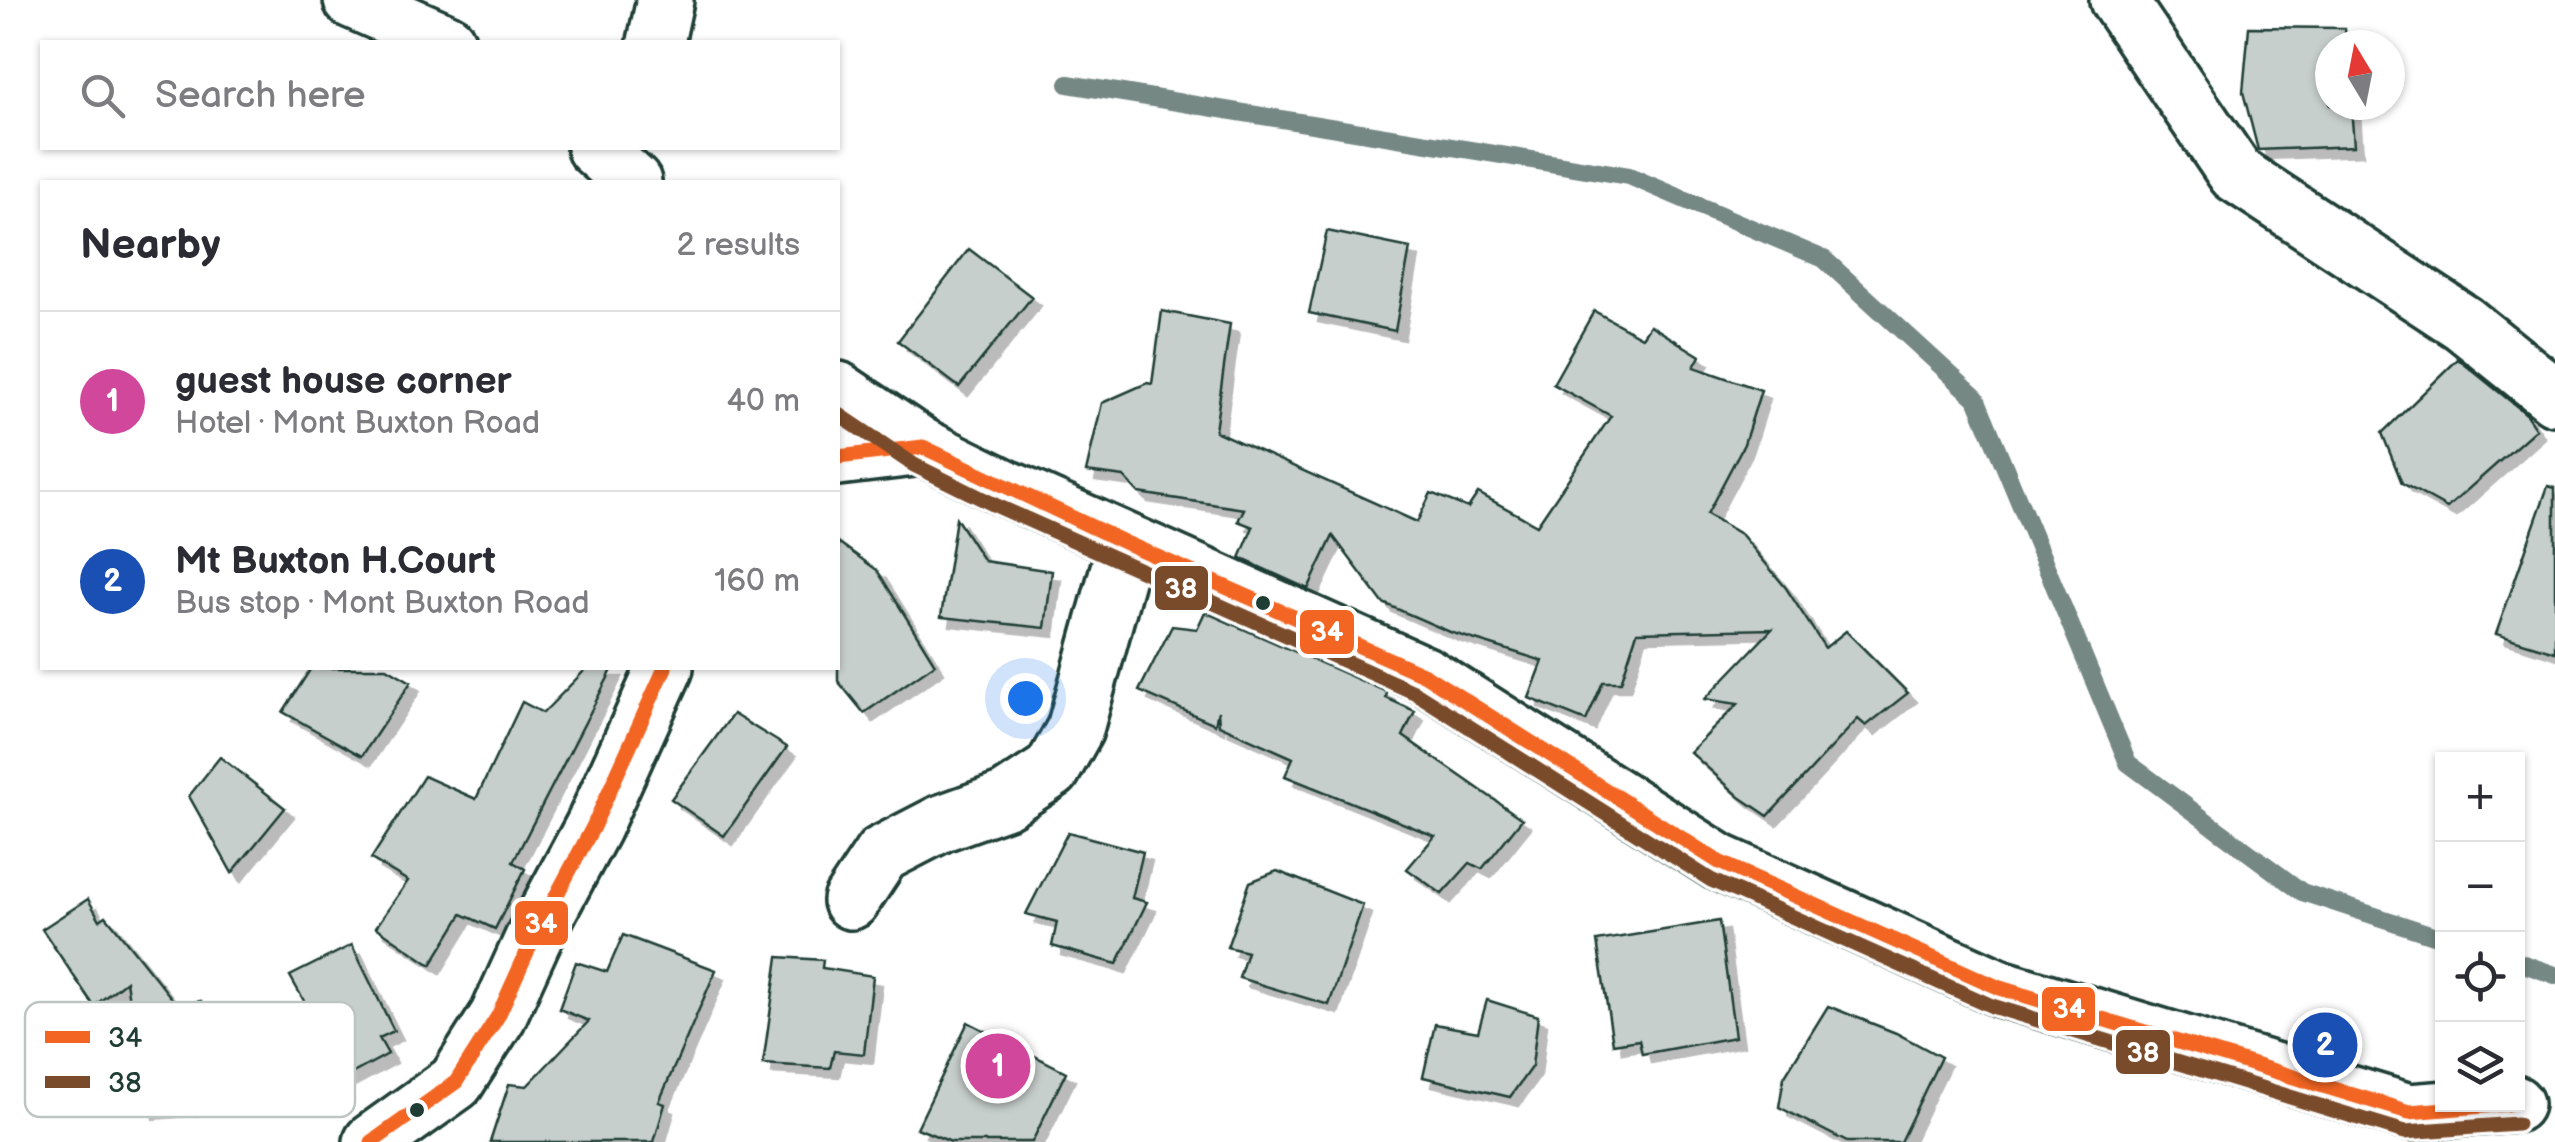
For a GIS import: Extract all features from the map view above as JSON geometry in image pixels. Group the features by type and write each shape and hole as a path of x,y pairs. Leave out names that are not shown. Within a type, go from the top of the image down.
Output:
{"street":[{"path":"352,0 442,40"},
{"path":"656,40 665,0"},
{"path":"2118,0 2236,174 2463,322 2555,397"},
{"path":"597,150 630,180"},
{"path":"651,150 653,180"},
{"path":"840,391 924,447 1126,543 1425,675 1719,862 2000,988 2409,1112 2435,1110"},
{"path":"840,457 924,447"},
{"path":"851,901 882,854 942,822 1006,800 1052,770 1075,729 1126,543"},
{"path":"372,1142 456,1082 498,1016 533,939 593,828 664,670"},
{"path":"2525,1103 2555,1100"}],"building":[{"path":"2249,27 2345,28 2315,30 2315,120 2352,120 2354,146 2258,150 2243,92"},
{"path":"1327,231 1410,248 1395,331 1309,313"},
{"path":"969,249 1032,297 959,387 898,341"},
{"path":"1162,311 1230,324 1215,431 1417,522 1431,493 1468,508 1478,493 1537,525 1611,416 1553,384 1594,311 1642,337 1650,325 1700,356 1694,367 1761,390 1744,444 1707,514 1742,535 1786,588 1825,648 1846,631 1908,693 1866,726 1858,719 1768,816 1740,797 1690,752 1738,704 1705,699 1772,629 1637,632 1621,682 1603,682 1586,721 1529,698 1543,661 1450,632 1383,603 1333,536 1308,589 1240,558 1253,527 1238,521 1244,509 1139,493 1124,477 1086,472 1102,403 1152,384"},
{"path":"2458,359 2525,413 2536,429 2447,508 2402,483 2382,433"},
{"path":"2548,486 2555,488 2555,652 2496,634"},
{"path":"956,518 984,561 1052,571 1045,628 941,617"},
{"path":"840,543 877,570 935,664 864,713 838,681"},
{"path":"1205,612 1387,692 1386,698 1415,711 1403,736 1522,819 1482,869 1470,863 1442,894 1407,869 1435,836 1285,776 1293,758 1219,725 1218,711 1215,724 1139,691 1172,626 1197,629"},
{"path":"310,670 390,670 411,682 362,756 283,712"},
{"path":"585,670 612,670 513,862 525,869 495,929 462,914 431,965 376,927 408,881 371,859 424,776 476,799 522,702 543,713"},
{"path":"733,714 787,747 724,836 671,799"},
{"path":"220,757 285,808 232,873 189,796"},
{"path":"1068,832 1143,852 1132,898 1147,902 1117,964 1052,946 1057,922 1026,914"},
{"path":"1277,871 1363,905 1329,1005 1239,978 1247,952 1227,947 1250,882"},
{"path":"88,899 100,920 106,916 175,1002 129,1002 126,981 99,1002 91,1002 42,929"},
{"path":"1719,921 1735,1037 1642,1054 1639,1040 1613,1044 1597,941"},
{"path":"623,935 716,970 659,1102 665,1104 654,1142 490,1142 509,1084 527,1086 589,1021 559,1009 576,962 607,972"},
{"path":"352,945 394,1031 379,1038 388,1054 355,1072 355,1002 303,1002 290,976"},
{"path":"778,957 823,960 822,968 873,976 864,1054 834,1051 830,1068 763,1064"},
{"path":"1487,1000 1538,1016 1532,1066 1510,1097 1423,1077 1435,1024 1478,1032"},
{"path":"1828,1006 1896,1033 1941,1057 1900,1142 1847,1142 1779,1107 1784,1077"},
{"path":"968,1022 1066,1072 1032,1142 951,1142 917,1128"}],"waterway":[{"path":"1068,84 1629,176 1824,259 1976,398 2128,763 2302,892 2435,936"},
{"path":"2525,964 2555,975"}],"transit line":[{"name":"38","path":"840,415 914,465 995,505 1416,693 1711,880 1992,1006 2405,1132 2517,1124"},
{"name":"34","path":"840,457 923,447 1126,543 1425,675 1719,862 2000,988 2409,1112 2435,1110"},
{"name":"34","path":"372,1142 456,1082 498,1016 533,939 593,827 664,670"}],"place":[{"name":"Mt Buxton H.Court","path":"2325,1045"},
{"name":"guest house corner","path":"998,1066"}]}
